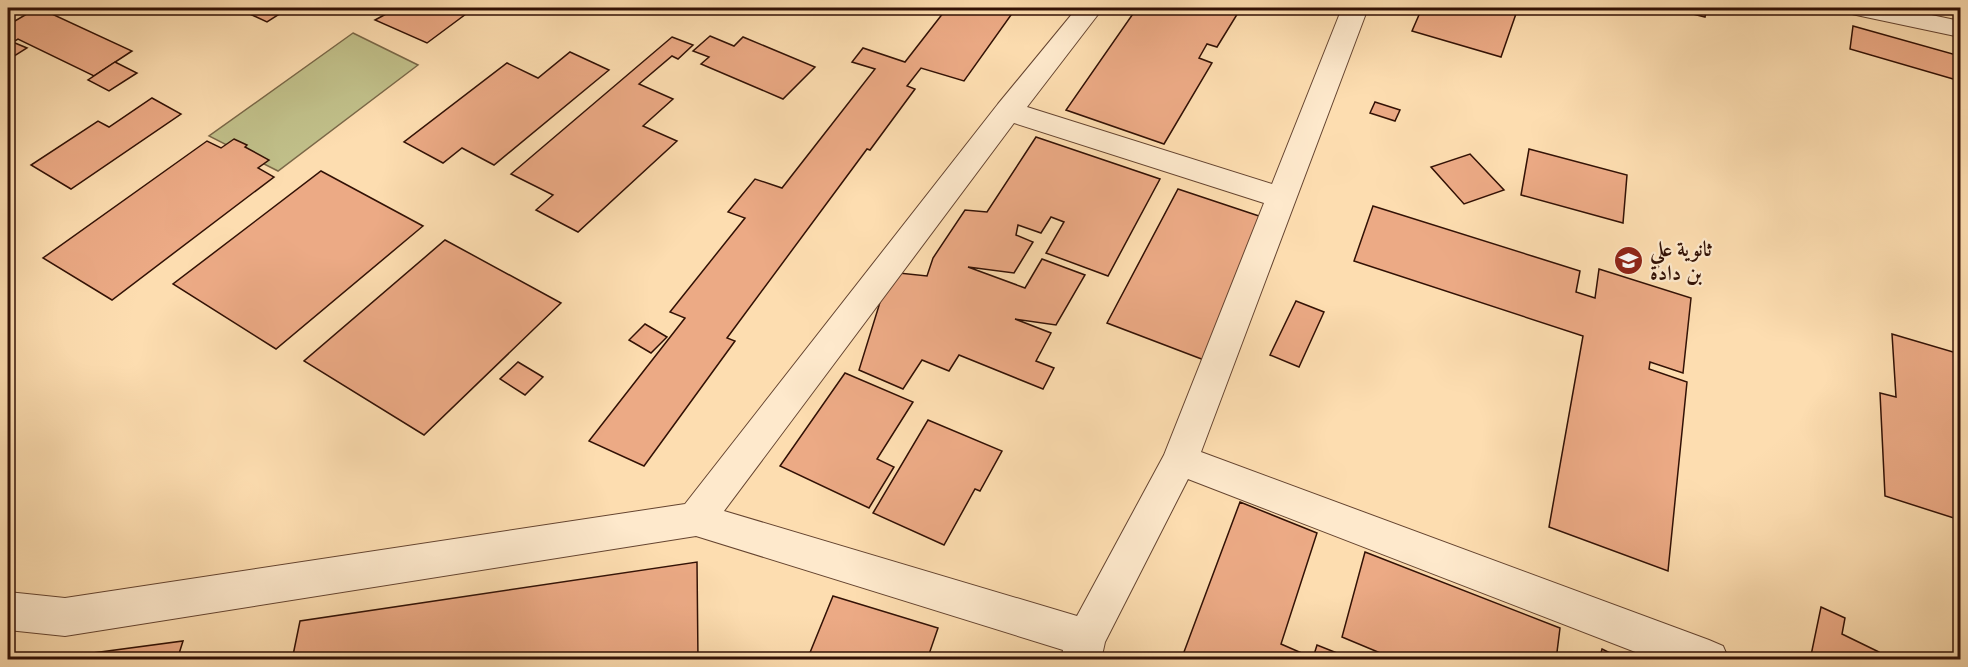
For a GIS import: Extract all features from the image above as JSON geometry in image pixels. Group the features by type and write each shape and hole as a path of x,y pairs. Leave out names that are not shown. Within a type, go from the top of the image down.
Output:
{"street":[{"path":"696,519 1008,111 1090,8"},
{"path":"8,611 65,617 696,519 1083,649 1180,460 1355,8"},
{"path":"1861,8 1960,30"},
{"path":"1008,111 1283,198"},
{"path":"1180,460 1709,660"}],"shaded area":[{"path":"353,33 418,65 278,171 209,136"}],"building":[{"path":"37,8 132,51 94,76 18,39 8,45 8,25"},
{"path":"237,8 289,8 267,22"},
{"path":"397,8 474,8 427,43 375,20"},
{"path":"947,8 1016,8 964,81 921,68 907,86 915,89 870,150 867,149 727,338 735,341 644,466 589,441 685,318 670,312 745,218 728,212 755,179 782,188 875,69 852,62 863,48 905,62"},
{"path":"1137,8 1241,8 1217,47 1207,44 1199,58 1212,63 1164,144 1066,110"},
{"path":"1422,8 1518,8 1501,57 1412,31"},
{"path":"1669,8 1707,8 1705,17"},
{"path":"1853,26 1960,56 1960,81 1850,49"},
{"path":"710,36 734,46 743,37 815,67 783,99 701,64 709,57 693,51"},
{"path":"672,37 693,45 678,59 672,56 639,84 673,99 643,126 677,141 578,232 536,210 553,195 511,174"},
{"path":"15,43 27,48 8,60 8,48"},
{"path":"570,52 609,70 494,165 462,148 443,163 404,142 507,63 538,78"},
{"path":"115,62 137,73 109,91 88,80"},
{"path":"152,98 181,114 71,189 31,165 98,121 109,127"},
{"path":"1375,102 1400,110 1395,121 1370,113"},
{"path":"1036,137 1160,179 1108,276 1046,253 1064,222 1051,217 1041,233 1018,225 1016,235 1033,242 1014,273 968,267 1025,288 1042,259 1085,275 1056,325 1015,319 1051,333 1036,361 1054,368 1043,389 959,355 949,371 922,360 903,389 859,370 881,299 899,273 927,276 933,258 965,210 987,212"},
{"path":"234,139 269,160 258,168 274,177 112,300 43,258 207,141 221,148"},
{"path":"1529,149 1627,175 1623,223 1521,195"},
{"path":"1470,154 1504,190 1464,204 1431,167"},
{"path":"321,171 423,226 276,349 173,284"},
{"path":"1178,189 1265,218 1212,363 1107,323"},
{"path":"1373,206 1580,271 1576,292 1595,298 1599,269 1691,298 1683,373 1650,362 1649,369 1687,382 1668,571 1549,527 1583,336 1354,261"},
{"path":"445,240 561,303 424,435 304,361"},
{"path":"1296,301 1324,312 1299,367 1270,355"},
{"path":"645,324 667,337 651,353 629,340"},
{"path":"1892,334 1960,354 1960,520 1885,496 1880,393 1896,397"},
{"path":"518,362 543,377 525,395 500,379"},
{"path":"845,373 913,402 877,459 894,467 869,508 780,466"},
{"path":"928,420 1002,451 980,491 975,489 944,545 873,513"},
{"path":"1240,502 1317,533 1281,644 1313,658 1317,645 1347,657 1346,660 1181,660"},
{"path":"1365,552 1560,628 1556,660 1397,660 1342,637"},
{"path":"697,562 698,660 292,660 300,621"},
{"path":"833,596 938,628 927,660 807,660"},
{"path":"1821,607 1845,618 1842,634 1879,652 1878,660 1810,660"},
{"path":"183,641 177,660 40,660"},
{"path":"1602,649 1624,660 1599,660"}],"place":[{"name":"ثانوية علي بن دادة","path":"1629,261"}]}
